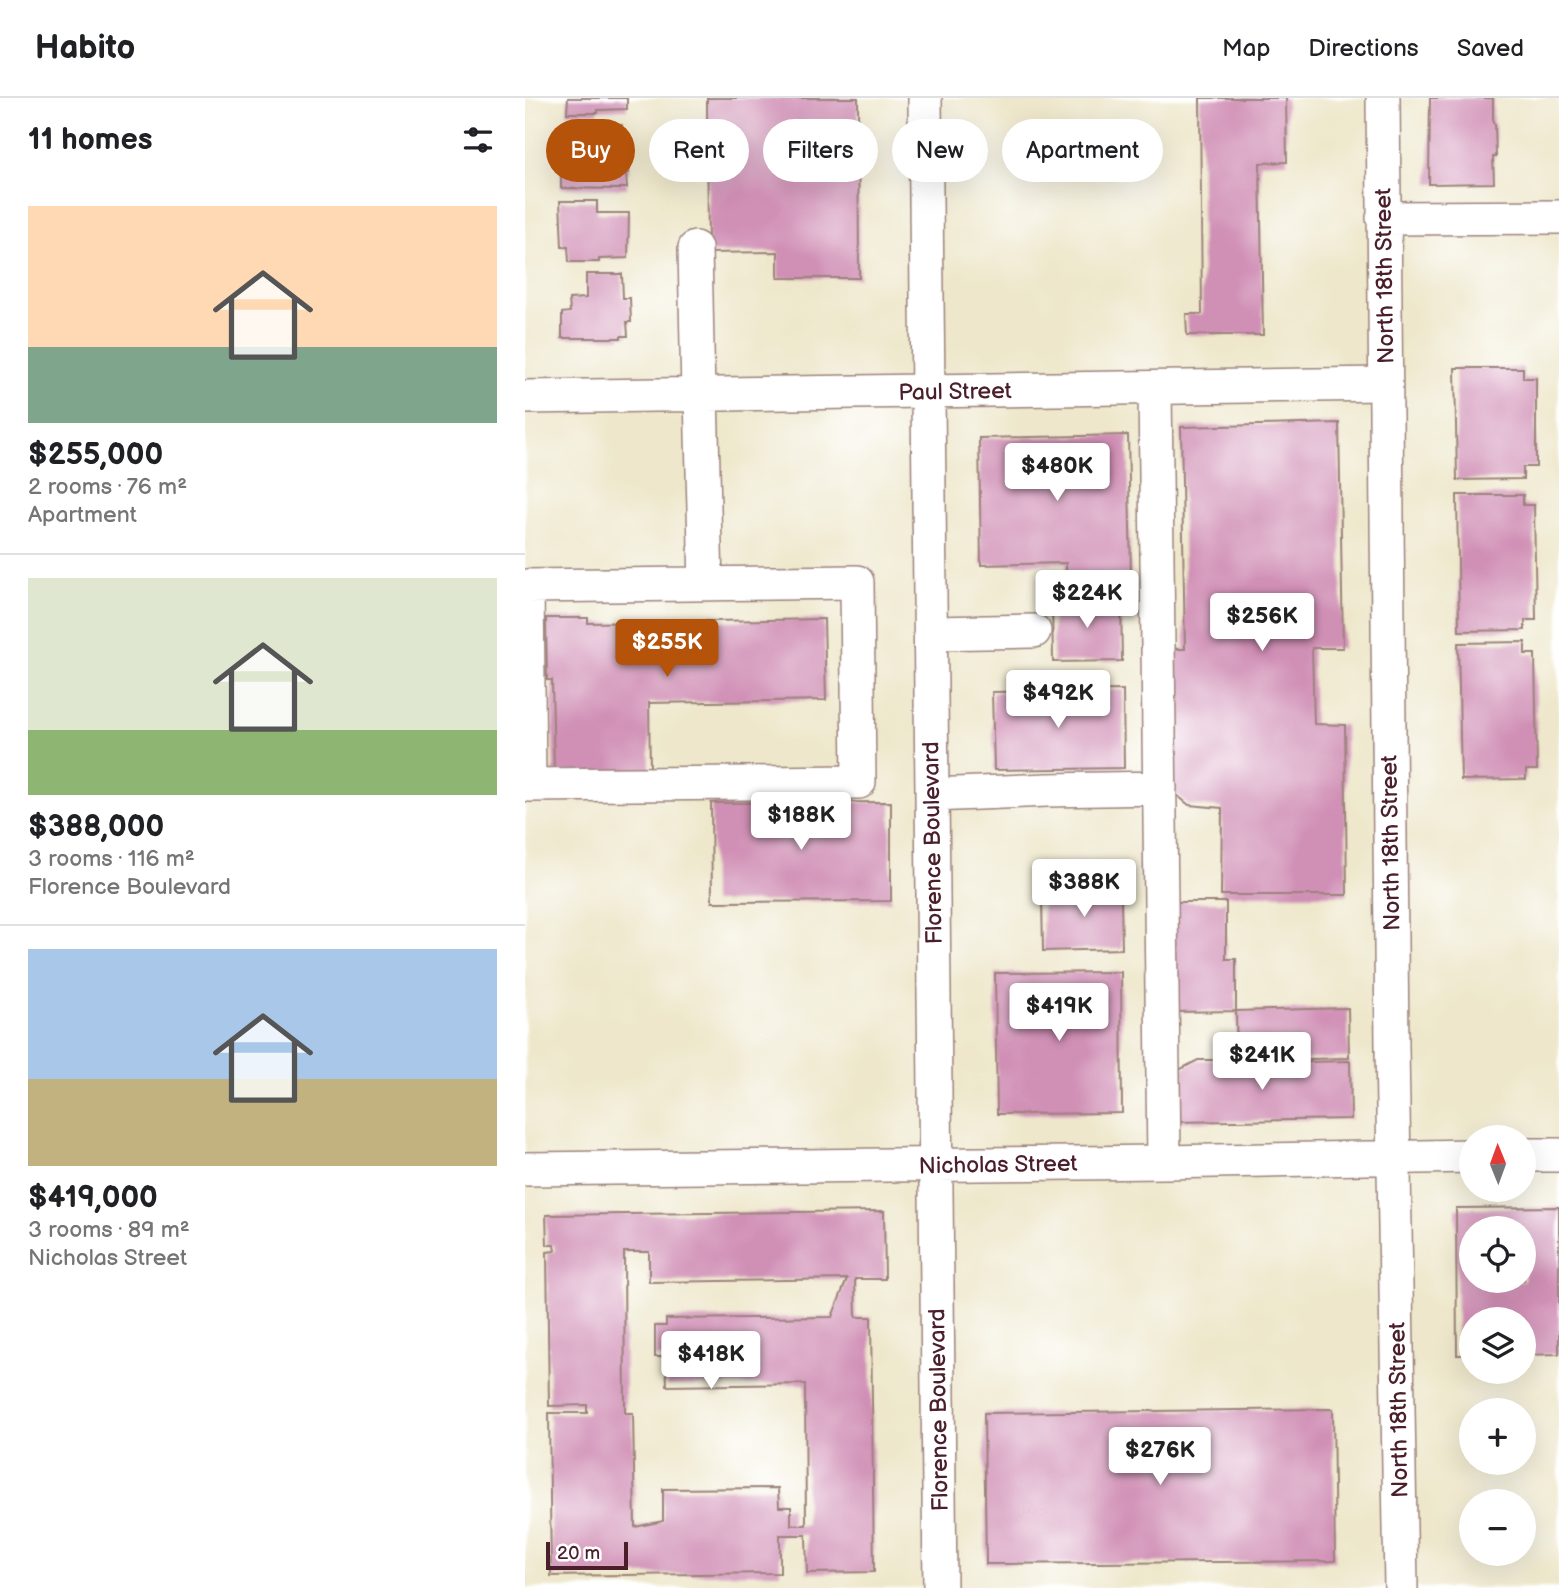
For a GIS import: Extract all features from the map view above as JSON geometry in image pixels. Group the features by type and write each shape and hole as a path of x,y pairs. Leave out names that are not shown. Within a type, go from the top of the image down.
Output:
{"street":[{"name":"Florence Boulevard","path":"925,98 940,1588"},
{"name":"North 18th Street","path":"1383,98 1401,1588"},
{"path":"1383,218 1559,217"},
{"path":"695,248 706,584"},
{"name":"Paul Street","path":"525,397 1385,384"},
{"path":"1155,388 1164,1162"},
{"path":"857,582 859,782 529,785 527,586 706,584 857,582"},
{"path":"930,634 1034,631"},
{"path":"932,795 1160,788"},
{"path":"1537,1155 1559,1155"},
{"name":"Nicholas Street","path":"525,1169 1459,1156"}],"building":[{"path":"568,98 627,98 627,109 567,113"},
{"path":"707,98 858,98 858,119 763,119 763,182 858,182 859,278 778,278 778,252 708,253 708,182 749,182 749,119 707,119"},
{"path":"1200,98 1286,98 1287,162 1260,163 1263,335 1187,335 1186,314 1202,314"},
{"path":"1430,98 1493,98 1496,157 1493,157 1494,183 1429,184"},
{"path":"561,182 627,182 627,188 620,189 561,188"},
{"path":"560,201 597,201 597,213 629,213 628,258 569,262 568,247 562,247"},
{"path":"586,274 622,274 623,298 630,298 631,322 627,322 628,336 562,338 562,313 570,312 569,299 586,298"},
{"path":"1455,368 1523,368 1523,378 1536,378 1536,467 1523,467 1523,479 1457,480"},
{"path":"1339,423 1343,648 1312,648 1314,724 1345,725 1347,895 1221,895 1222,808 1189,805 1173,792 1172,649 1185,649 1181,427"},
{"path":"1128,435 1131,575 1066,576 1066,563 981,565 979,438"},
{"path":"1457,495 1523,495 1523,505 1534,505 1536,620 1525,620 1525,630 1459,631"},
{"path":"1121,598 1122,661 1053,662 1052,599"},
{"path":"546,618 588,618 588,623 824,619 826,700 649,703 650,771 554,773 552,680 547,680"},
{"path":"1525,642 1525,654 1535,654 1537,770 1526,770 1526,779 1461,780 1458,643"},
{"path":"1123,690 1124,768 994,770 992,692"},
{"path":"891,802 891,901 712,902 711,803"},
{"path":"1118,882 1122,949 1043,951 1042,899 1066,898 1066,883"},
{"path":"1173,902 1226,902 1226,959 1236,959 1236,1011 1171,1012"},
{"path":"1121,972 1122,1113 997,1114 995,973"},
{"path":"1348,1008 1349,1058 1237,1061 1236,1011"},
{"path":"1198,1060 1216,1060 1216,1064 1350,1061 1351,1119 1174,1122 1173,1073"},
{"path":"1559,1207 1559,1354 1536,1355 1536,1307 1459,1307 1457,1355 1456,1208"},
{"path":"884,1211 885,1279 855,1279 856,1317 871,1317 874,1572 807,1573 806,1535 780,1535 780,1573 551,1576 549,1413 587,1413 587,1405 549,1406 547,1252 555,1251 554,1245 547,1245 546,1215","holes":["624,1252 649,1252 649,1282 847,1279 832,1317 666,1319 666,1326 655,1326 655,1357 666,1357 667,1386 805,1384 806,1525 791,1525 791,1507 779,1507 778,1488 663,1489 663,1521 635,1527 633,1413 625,1413"]},
{"path":"1333,1409 1335,1561 986,1564 984,1413"}]}
